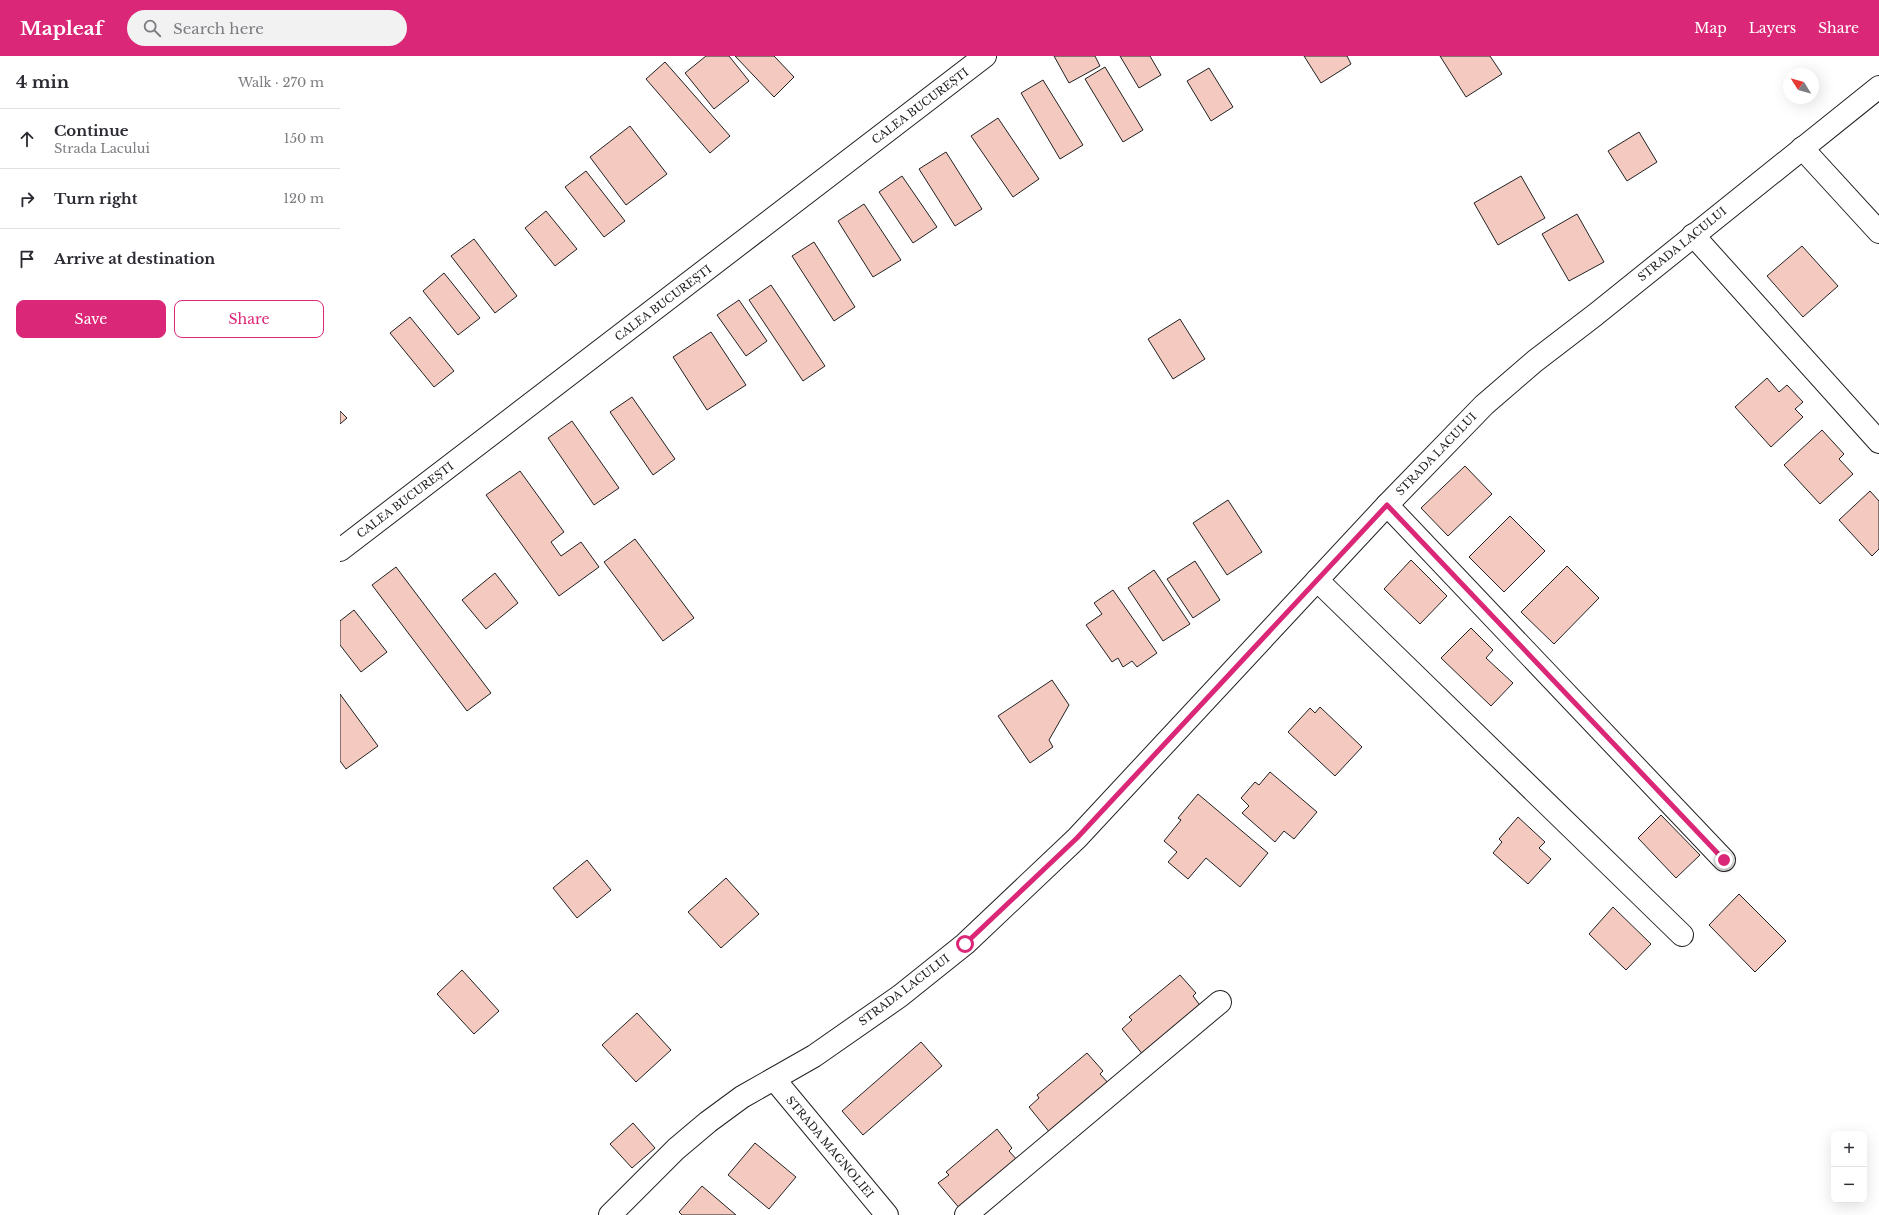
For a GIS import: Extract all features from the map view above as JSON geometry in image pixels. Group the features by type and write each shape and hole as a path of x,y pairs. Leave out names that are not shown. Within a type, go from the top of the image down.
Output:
{"street":[{"name":"CALEA BUCUREȘTI","path":"340,550 985,56"},
{"name":"STRADA LACULUI","path":"610,1215 636,1187 697,1131 742,1097 814,1056 873,1015 965,944 1077,838 1387,505 1484,405 1508,384 1879,86"},
{"path":"1802,148 1879,232"},
{"path":"1693,235 1879,442"},
{"path":"1387,505 1724,860"},
{"path":"1317,580 1682,935"},
{"path":"966,1215 1220,1002"},
{"name":"STRADA MAGNOLIEI","path":"774,1079 887,1215"}],"building":[{"path":"706,56 729,56 749,81 714,109 685,73"},
{"path":"735,56 774,56 794,77 774,97"},
{"path":"1054,56 1095,56 1100,66 1069,83"},
{"path":"1120,56 1150,56 1161,75 1139,88"},
{"path":"1304,56 1347,56 1351,64 1321,83"},
{"path":"1440,56 1490,56 1502,74 1466,97"},
{"path":"665,62 730,136 710,153 646,79"},
{"path":"1105,67 1143,130 1123,142 1085,79"},
{"path":"1209,68 1233,107 1211,121 1187,81"},
{"path":"1043,80 1083,145 1060,159 1021,93"},
{"path":"998,118 1039,179 1013,197 971,136"},
{"path":"630,126 667,174 626,205 590,157"},
{"path":"1639,132 1657,162 1627,181 1608,151"},
{"path":"946,152 982,209 955,226 919,169"},
{"path":"586,171 625,221 604,237 565,187"},
{"path":"902,176 937,227 913,243 879,192"},
{"path":"1521,176 1545,218 1498,245 1474,203"},
{"path":"864,204 901,260 873,277 838,221"},
{"path":"546,211 577,249 555,266 525,228"},
{"path":"1577,214 1604,262 1569,281 1542,234"},
{"path":"474,239 517,296 495,313 451,256"},
{"path":"814,242 855,307 834,321 792,256"},
{"path":"1802,246 1838,286 1803,317 1767,276"},
{"path":"444,273 480,318 458,335 423,291"},
{"path":"771,285 825,366 803,381 749,300"},
{"path":"739,300 767,341 746,356 717,315"},
{"path":"410,317 454,371 434,387 390,333"},
{"path":"1180,319 1205,359 1173,379 1148,339"},
{"path":"711,332 746,385 707,410 673,357"},
{"path":"1767,378 1779,392 1787,385 1803,402 1795,409 1803,417 1771,447 1735,407"},
{"path":"632,397 675,459 653,475 610,412"},
{"path":"340,411 347,418 340,424"},
{"path":"572,421 619,488 594,505 548,438"},
{"path":"1822,430 1844,454 1839,459 1853,474 1820,504 1784,465"},
{"path":"1465,466 1492,494 1448,536 1421,508"},
{"path":"520,471 564,532 551,542 561,556 581,542 599,567 559,596 486,495"},
{"path":"1870,491 1879,501 1879,549 1872,556 1839,520"},
{"path":"1228,500 1262,552 1227,575 1193,523"},
{"path":"1510,516 1545,551 1504,592 1469,557"},
{"path":"635,539 694,618 663,641 604,562"},
{"path":"1411,560 1447,596 1420,624 1384,589"},
{"path":"1195,561 1220,600 1193,618 1167,579"},
{"path":"1567,566 1599,598 1554,644 1521,612"},
{"path":"396,567 491,693 467,711 372,585"},
{"path":"1154,570 1190,624 1163,641 1128,588"},
{"path":"495,573 518,603 486,629 462,600"},
{"path":"1113,590 1157,653 1137,667 1132,661 1123,667 1118,658 1112,662 1086,625 1102,614 1094,603"},
{"path":"354,610 387,652 361,672 340,645 340,621"},
{"path":"1471,628 1493,650 1486,658 1513,683 1491,706 1441,658"},
{"path":"1052,680 1069,705 1049,740 1053,747 1030,763 998,716"},
{"path":"340,694 378,746 346,769 340,761"},
{"path":"1320,707 1362,747 1335,776 1288,732 1310,708 1315,713"},
{"path":"1270,772 1317,812 1294,839 1284,831 1275,842 1242,813 1249,806 1241,798 1255,782 1259,785"},
{"path":"1198,794 1268,853 1240,887 1206,858 1188,879 1168,862 1177,852 1164,841 1181,820 1178,818"},
{"path":"1661,815 1700,855 1676,878 1638,838"},
{"path":"1518,817 1545,842 1539,848 1551,859 1528,884 1493,853 1502,842 1499,839"},
{"path":"587,860 611,890 577,918 553,888"},
{"path":"726,878 759,914 721,948 688,912"},
{"path":"1739,894 1786,941 1755,972 1709,925"},
{"path":"1613,907 1651,944 1626,970 1589,934"},
{"path":"462,970 499,1011 474,1034 437,994"},
{"path":"1180,975 1196,993 1193,996 1202,1008 1144,1056 1122,1029 1132,1020 1129,1017"},
{"path":"637,1013 671,1050 636,1082 602,1045"},
{"path":"921,1042 942,1066 863,1135 842,1111"},
{"path":"1087,1053 1103,1071 1100,1074 1110,1085 1051,1134 1029,1107 1039,1098 1037,1095"},
{"path":"633,1123 655,1148 632,1168 610,1144"},
{"path":"997,1129 1012,1148 1009,1151 1019,1162 961,1210 938,1183 949,1175 946,1172"},
{"path":"755,1143 796,1177 769,1209 728,1175"},
{"path":"702,1186 736,1215 682,1215 679,1212"}],"route":[{"path":"965,944 1053,863 1387,505 1724,860"}]}
